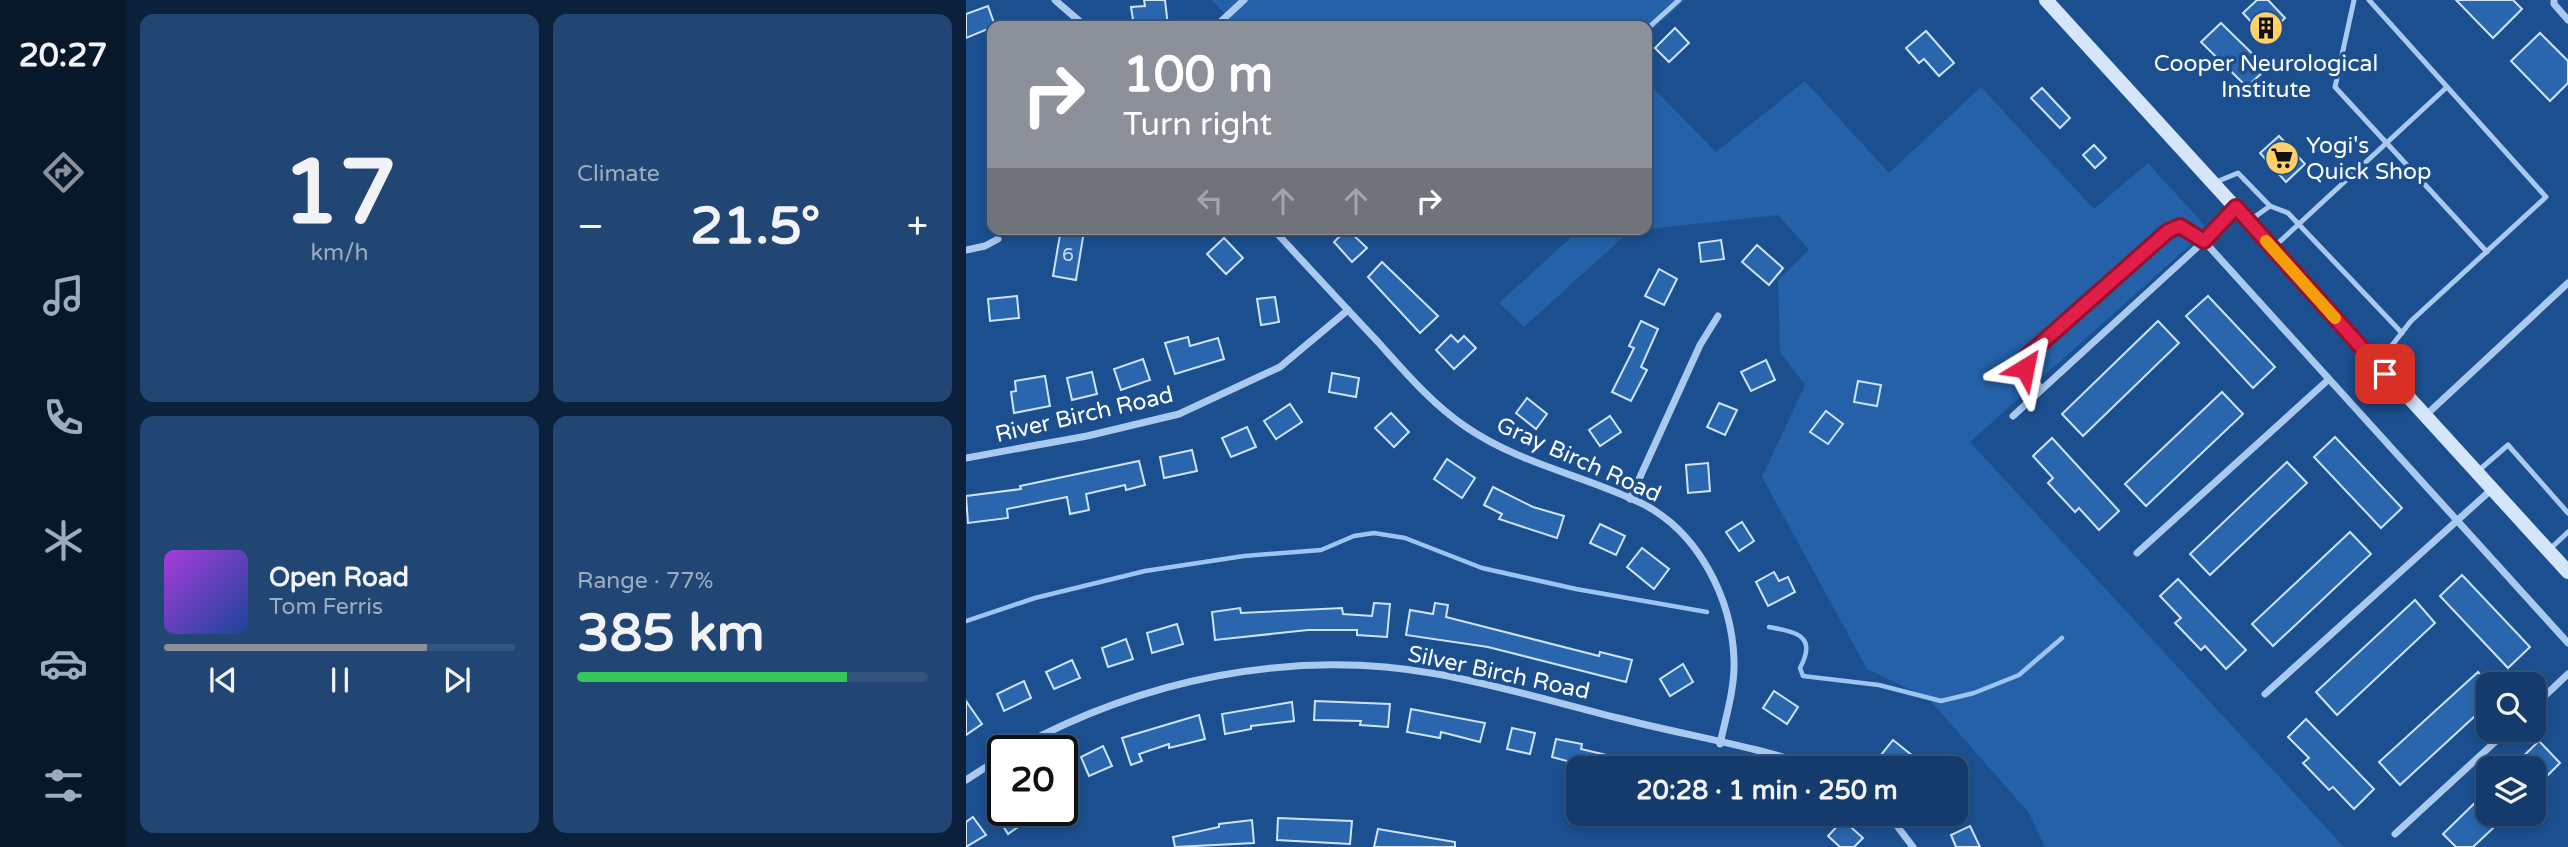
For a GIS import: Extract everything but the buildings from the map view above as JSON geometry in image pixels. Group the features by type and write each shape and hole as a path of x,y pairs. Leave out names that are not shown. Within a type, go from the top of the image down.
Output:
{"main road":[{"path":"2046,0 2568,572"}],"street":[{"path":"1055,0 1079,21"},
{"path":"1221,21 1244,0"},
{"path":"2554,0 2554,4 2568,20"},
{"path":"2013,416 2204,241 2236,207"},
{"name":"Gray Birch Road","path":"1279,235 1428,396 1465,426 1523,459 1630,499 1661,516 1689,542 1709,571 1727,610 1734,662 1720,744"},
{"path":"966,250 985,246 998,239"},
{"path":"2204,241 2568,643"},
{"path":"2424,417 2568,283"},
{"name":"River Birch Road","path":"966,457 1087,436 1179,414 1280,368 1348,310"},
{"path":"1630,499 1700,345 1718,316"},
{"path":"2137,553 2328,380"},
{"path":"2264,694 2491,490"},
{"name":"Silver Birch Road","path":"1044,735 1085,714 1158,689 1231,673 1361,665 1437,674 1770,756"},
{"path":"2546,695 2568,674"},
{"path":"2395,834 2495,742"},
{"path":"966,780 987,766"},
{"path":"1897,826 1913,847"}],"lane":[{"path":"1652,24 1679,0"},
{"path":"2354,0 2335,87 2487,252"},
{"path":"2369,0 2546,197 2402,333 2377,365"},
{"path":"2273,248 2447,87"},
{"path":"2214,183 2238,173 2270,206 2288,213 2300,224 2402,333"},
{"path":"2249,222 2270,206"},
{"path":"2043,389 2025,368 2027,356 2175,226 2180,226 2204,241"},
{"path":"2475,473 2508,445 2568,513"},
{"path":"2549,551 2568,532"}],"shaded area":[{"path":"1212,0 1237,0 1241,3 1244,0 1685,0 1652,30 1652,21 1231,21"},
{"path":"1805,81 1889,173 1981,87 2094,209 2148,163 2208,229 1970,442 2344,847 2045,847 2029,813 1928,698 1867,669 1762,477 1805,385 1780,352 1778,280 1809,250 1778,215 1652,229 1652,87 1716,152"},
{"path":"1573,235 1626,235 1524,327 1499,303"}],"waterway":[{"path":"966,621 1035,598 1145,571 1244,556 1321,550 1354,536 1374,533 1405,538 1482,568 1576,589 1707,612"},
{"path":"1769,627 1795,633 1805,642 1805,657 1800,668 1803,676 1879,685 1941,701 1974,693 2019,675 2062,638"}],"slow traffic":[{"path":"2266,241 2335,318"}],"place":[{"name":"Cooper Neurological Institute","path":"2266,28"},
{"name":"Yogi's Quick Shop","path":"2282,158"}],"route":[{"path":"2025,368 2027,356 2168,231 2180,226 2204,241 2236,207 2385,374"}]}
